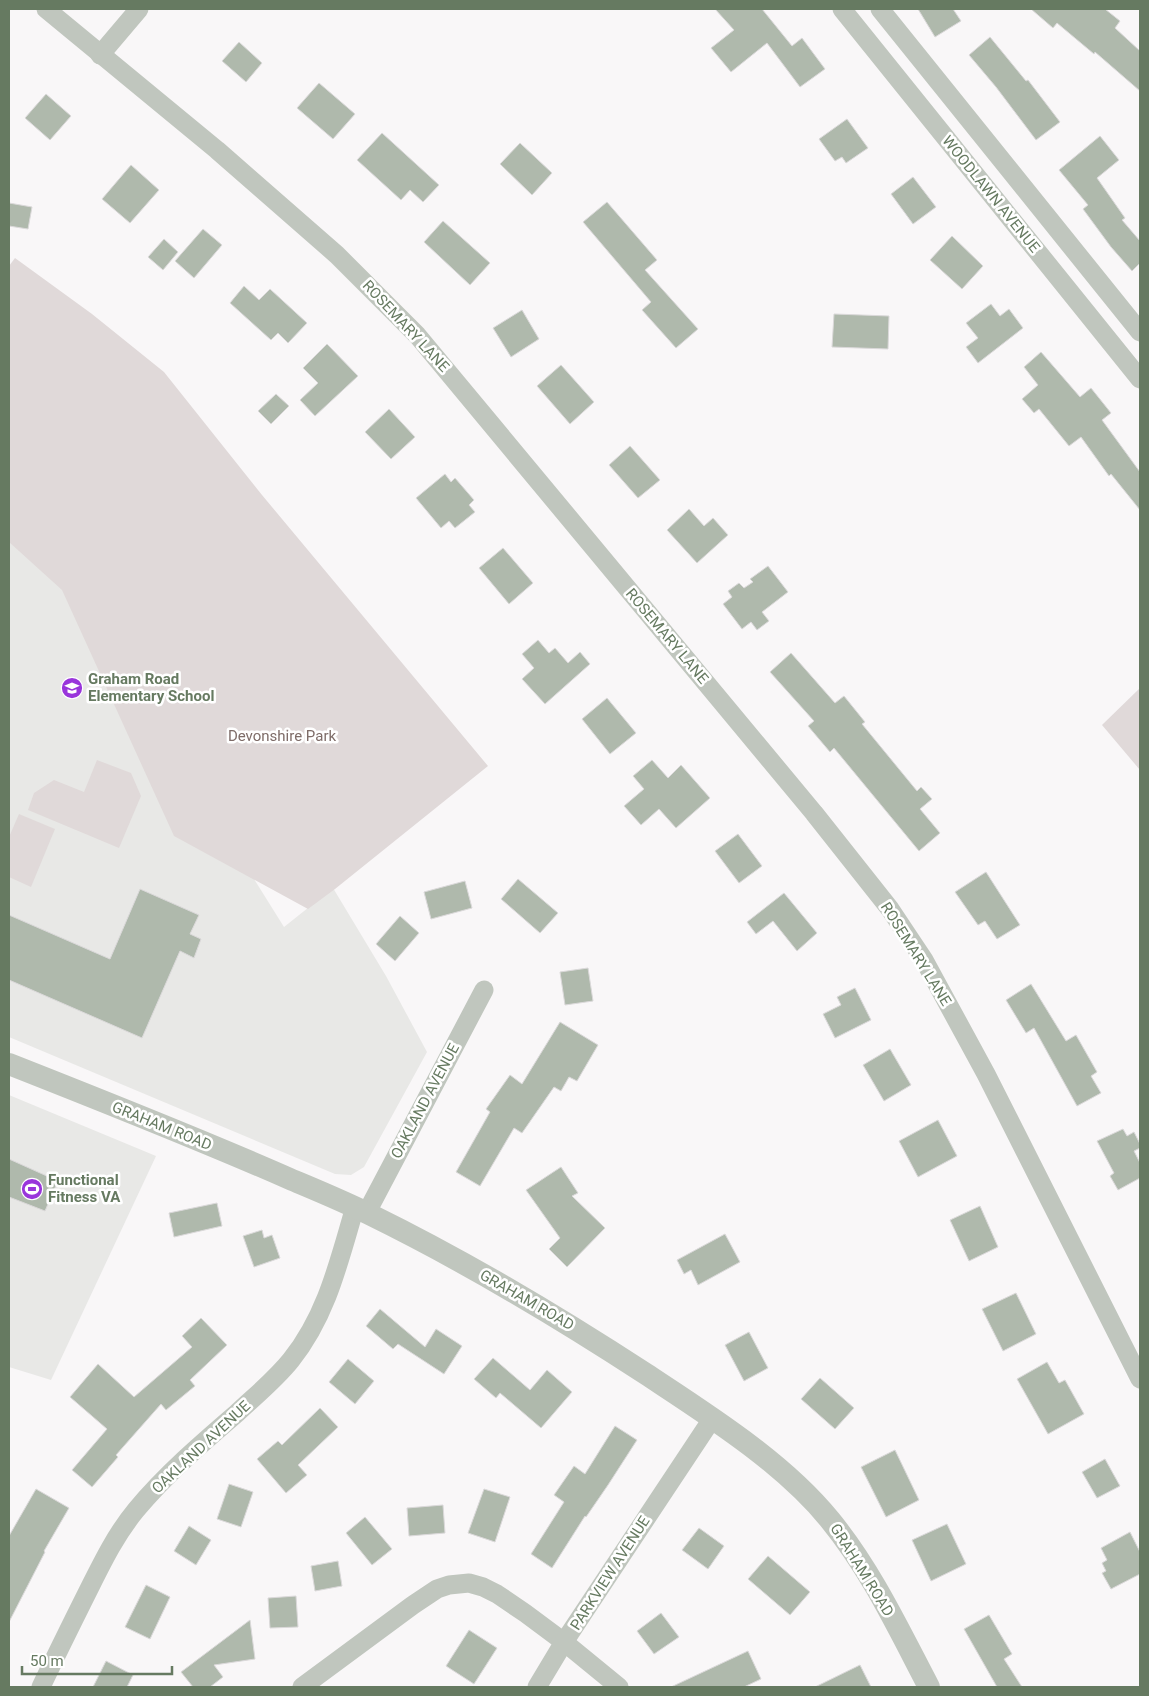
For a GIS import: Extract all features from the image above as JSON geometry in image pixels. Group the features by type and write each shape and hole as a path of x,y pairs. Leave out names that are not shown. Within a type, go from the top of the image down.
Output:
{"street":[{"name":"ROSEMARY LANE","path":"46,9 217,150 337,255 418,335 622,584 690,662 890,909 924,960 986,1074 1140,1379"},
{"path":"100,55 139,9"},
{"name":"WOODLAWN AVENUE","path":"842,9 1140,379"},
{"name":"WOODLAWN AVENUE","path":"880,9 1140,332"},
{"path":"936,126 961,108"},
{"name":"OAKLAND AVENUE","path":"41,1687 111,1547 134,1512 158,1484 267,1386 291,1360 309,1334 322,1311 361,1210 484,990"},
{"name":"GRAHAM ROAD","path":"9,1064 173,1129 361,1210 486,1275 573,1326 712,1419 784,1473 828,1517 853,1549 880,1592 929,1687"},
{"name":"PARKVIEW AVENUE","path":"302,1687 413,1605 437,1589 450,1585 469,1583 497,1594 564,1642 712,1419"},
{"path":"537,1687 564,1642 619,1687"}],"shaded area":[{"name":"Graham Road Elementary School","path":"9,488 284,927 333,888 386,976 427,1052 364,1167 351,1175 335,1174 9,1037"},
{"path":"9,1095 156,1156 51,1380 9,1367"}],"green space":[{"name":"Devonshire Park","path":"15,258 92,314 164,372 262,495 488,766 308,909 174,836 62,590 9,542 9,266"},
{"path":"1140,688 1140,770 1102,725"},
{"path":"97,760 131,773 141,796 119,848 28,810 34,793 54,780 84,792"},
{"path":"19,814 55,829 31,887 9,877 9,837"}],"building":[{"path":"715,9 762,9 792,46 802,38 825,69 800,87 767,43 731,72 711,48 734,30"},
{"path":"918,9 953,9 961,21 935,37"},
{"path":"1031,9 1105,9 1120,21 1115,28 1140,51 1140,91 1095,52 1094,54 1057,23 1053,28"},
{"path":"990,37 1026,81 1028,80 1060,122 1036,140 969,55"},
{"path":"239,42 262,63 246,82 222,61"},
{"path":"319,83 355,114 333,139 297,108"},
{"path":"46,94 71,116 50,140 25,118"},
{"path":"847,119 868,148 846,163 842,157 835,161 819,139"},
{"path":"382,133 439,185 423,202 410,190 401,200 357,160"},
{"path":"1100,136 1119,160 1097,178 1125,218 1122,220 1140,241 1140,263 1132,271 1111,247 1083,209 1088,205 1059,170"},
{"path":"520,143 552,173 532,195 500,164"},
{"path":"131,165 159,190 130,223 102,199"},
{"path":"913,177 936,207 913,224 891,194"},
{"path":"607,202 657,260 645,270 698,329 676,348 642,310 651,302 583,222"},
{"path":"9,203 32,207 28,229 9,226"},
{"path":"443,221 490,263 470,285 424,242"},
{"path":"203,229 222,245 194,278 175,261"},
{"path":"952,236 983,266 962,289 930,260"},
{"path":"164,239 178,252 163,270 148,257"},
{"path":"244,286 259,300 270,289 307,323 288,343 278,333 271,340 230,303"},
{"path":"991,304 1000,316 1009,309 1023,328 978,363 966,347 978,338 966,323"},
{"path":"522,310 539,339 511,357 493,328"},
{"path":"834,314 889,316 888,349 832,347"},
{"path":"327,344 358,376 315,416 300,400 318,383 303,368"},
{"path":"1041,352 1080,397 1091,388 1111,413 1102,420 1140,472 1140,510 1111,474 1109,476 1081,437 1069,446 1039,409 1034,413 1022,399 1038,385 1024,367"},
{"path":"561,365 594,402 570,424 537,386"},
{"path":"276,394 289,406 271,424 258,411"},
{"path":"389,409 415,437 391,459 365,432"},
{"path":"630,446 660,480 638,498 609,465"},
{"path":"445,474 451,482 455,478 474,500 469,505 475,512 455,528 449,521 441,528 416,498"},
{"path":"689,509 704,526 713,518 728,535 697,563 667,530"},
{"path":"503,548 533,583 509,604 479,568"},
{"path":"768,566 788,592 762,612 769,621 757,630 751,622 742,629 723,604 732,597 728,591 739,583 744,588 753,582 750,579"},
{"path":"538,640 549,653 555,648 568,663 580,652 590,664 545,704 522,679 534,668 522,654"},
{"path":"791,653 835,703 844,696 865,722 862,724 917,791 921,787 932,799 920,809 940,833 919,851 834,748 830,752 808,726 814,721 770,672"},
{"path":"607,698 636,733 610,754 582,719"},
{"path":"652,760 668,778 681,765 710,798 676,828 659,809 641,825 624,806 644,789 633,776"},
{"path":"738,834 762,866 739,883 715,851"},
{"path":"986,872 1020,925 997,939 985,921 978,925 955,892"},
{"path":"518,879 558,913 540,933 501,899"},
{"path":"465,881 472,908 431,919 424,892"},
{"path":"140,889 199,915 190,934 201,939 194,958 180,951 142,1038 9,980 9,915 110,959"},
{"path":"784,893 817,933 797,951 773,921 756,934 747,922"},
{"path":"400,916 419,933 395,961 376,944"},
{"path":"588,968 593,1001 565,1005 560,972"},
{"path":"1031,984 1066,1041 1076,1035 1097,1072 1091,1076 1101,1093 1077,1106 1034,1028 1026,1033 1006,1000"},
{"path":"855,988 871,1020 835,1038 823,1014 841,1005 837,997"},
{"path":"560,1022 598,1045 577,1081 569,1077 561,1091 554,1087 522,1133 514,1128 480,1186 456,1172 490,1112 486,1109 510,1075 522,1084"},
{"path":"890,1049 911,1085 884,1101 863,1065"},
{"path":"938,1120 957,1156 918,1177 899,1141"},
{"path":"1123,1129 1127,1136 1134,1132 1140,1144 1140,1148 1134,1151 1140,1163 1140,1178 1118,1190 1110,1176 1114,1173 1097,1141"},
{"name":"Functional Fitness VA","path":"9,1159 58,1181 45,1211 9,1197"},
{"path":"561,1167 578,1193 572,1196 605,1228 567,1267 549,1249 560,1238 526,1190"},
{"path":"217,1203 222,1226 174,1237 169,1213"},
{"path":"980,1206 998,1247 969,1261 950,1220"},
{"path":"262,1230 264,1238 272,1235 280,1258 254,1267 243,1236"},
{"path":"725,1234 740,1262 698,1285 691,1270 684,1274 677,1260"},
{"path":"1016,1293 1036,1334 1003,1351 982,1309"},
{"path":"380,1309 425,1347 436,1329 462,1346 444,1374 398,1344 393,1349 366,1326"},
{"path":"201,1318 227,1345 190,1380 195,1386 166,1410 161,1404 116,1455 118,1457 92,1487 72,1470 107,1429 70,1397 98,1364 134,1397 192,1347 182,1336"},
{"path":"749,1332 768,1368 744,1381 725,1345"},
{"path":"493,1358 530,1390 547,1370 572,1392 541,1428 500,1393 496,1398 474,1379"},
{"path":"348,1359 374,1381 355,1404 329,1382"},
{"path":"1047,1362 1059,1383 1065,1380 1084,1414 1048,1434 1017,1379"},
{"path":"820,1378 854,1408 835,1429 801,1399"},
{"path":"320,1408 338,1427 298,1465 307,1475 286,1493 257,1459 278,1441 282,1445"},
{"path":"615,1426 637,1440 552,1568 531,1554 564,1502 554,1495 574,1466 585,1474"},
{"path":"895,1450 919,1500 886,1517 861,1467"},
{"path":"1105,1459 1120,1486 1097,1498 1082,1472"},
{"path":"229,1484 253,1492 241,1527 217,1519"},
{"path":"36,1489 69,1508 44,1551 9,1622 9,1536"},
{"path":"484,1489 510,1497 495,1542 468,1533"},
{"path":"443,1505 445,1533 409,1536 407,1508"},
{"path":"365,1517 392,1549 372,1565 346,1533"},
{"path":"947,1524 966,1564 931,1581 912,1540"},
{"path":"189,1526 211,1540 196,1565 174,1551"},
{"path":"699,1528 724,1546 708,1569 682,1550"},
{"path":"1130,1532 1140,1552 1140,1574 1111,1589 1102,1573 1106,1571 1102,1563 1107,1560 1101,1548"},
{"path":"768,1556 810,1592 790,1615 748,1579"},
{"path":"338,1561 342,1586 315,1591 311,1566"},
{"path":"146,1585 170,1597 150,1639 125,1627"},
{"path":"296,1596 298,1627 270,1628 268,1598"},
{"path":"661,1613 679,1637 654,1654 637,1631"},
{"path":"989,1615 1012,1654 1004,1659 1022,1687 997,1687 964,1629"},
{"path":"250,1620 255,1659 214,1665 223,1677 210,1687 193,1687 181,1672"},
{"path":"469,1630 497,1648 474,1684 446,1666"},
{"path":"748,1651 761,1679 744,1687 671,1687"},
{"path":"106,1661 133,1675 127,1687 93,1687"},
{"path":"860,1665 871,1687 815,1687"}],"place":[{"name":"Graham Road Elementary School","path":"72,688"},
{"name":"Functional Fitness VA","path":"32,1189"}]}
